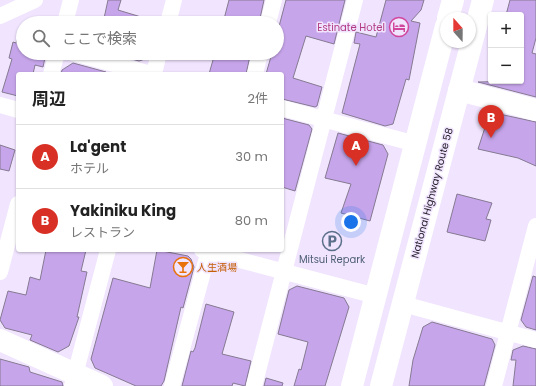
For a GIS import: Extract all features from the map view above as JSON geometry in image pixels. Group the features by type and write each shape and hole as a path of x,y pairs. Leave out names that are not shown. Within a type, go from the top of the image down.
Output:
{"main road":[{"path":"450,12 453,0"},
{"name":"National Highway Route 58","path":"381,386 483,0"},
{"path":"352,386 440,48"},
{"path":"459,90 536,110"},
{"path":"0,340 73,380 102,386"}],"street":[{"path":"0,16 35,0"},
{"path":"67,16 71,0"},
{"path":"170,16 174,0"},
{"path":"270,16 274,0"},
{"path":"254,386 355,0"},
{"path":"52,72 55,60"},
{"path":"100,60 145,72"},
{"path":"154,72 157,60"},
{"path":"255,72 258,60"},
{"path":"0,105 16,109"},
{"path":"284,109 416,144"},
{"path":"0,272 3,244 16,209"},
{"path":"494,386 536,226"},
{"path":"73,380 107,252"},
{"path":"172,386 206,252"},
{"path":"210,252 376,296"},
{"path":"403,304 536,340"}],"building":[{"path":"108,0 121,0 118,10 138,16 105,16"},
{"path":"229,0 264,0 261,16 225,16"},
{"path":"286,0 345,0 334,44 306,36 293,78 322,87 317,106 315,107 284,99 284,72 267,72 270,60 284,60 284,16 282,16"},
{"path":"386,0 424,0 421,10 411,21 420,23 409,80 406,79 393,124 385,126 342,113 360,44 354,43 356,32 376,37"},
{"path":"510,0 536,0 536,38 532,53 536,54 536,97 478,82 488,82 488,84 524,84 524,12 507,12"},
{"path":"13,42 16,43 16,60 44,60 43,67 35,65 33,72 16,72 16,96 2,92 12,59 9,58"},
{"path":"213,60 249,60 246,72 210,72"},
{"path":"73,63 106,72 62,72 62,70"},
{"path":"490,112 536,122 536,166 518,158 478,149"},
{"path":"284,119 309,125 312,129 295,191 284,188"},
{"path":"338,133 383,145 388,154 370,221 341,213 351,184 325,178"},
{"path":"0,145 15,150 9,171 0,169"},
{"path":"457,194 492,203 486,219 491,220 485,241 447,232"},
{"path":"46,252 86,252 81,271 87,272 77,317 79,317 69,346 58,352 30,340 32,335 5,328 0,320 8,291 26,295 30,277 40,280"},
{"path":"157,252 167,252 188,256 191,259 194,267 183,308 181,307 164,381 161,386 136,386 95,368 91,359 113,278 150,288"},
{"path":"533,276 536,277 536,330 526,327 521,320"},
{"path":"297,286 344,298 349,307 325,386 294,386 299,369 301,370 308,342 278,334 289,290"},
{"path":"206,304 234,312 222,354 251,361 245,386 233,383 232,386 182,386 191,351 193,352 195,348"},
{"path":"432,322 492,339 495,345 484,386 409,386 413,360 423,327"},
{"path":"523,346 536,349 536,386 513,386 516,360 511,360 513,350"},
{"path":"0,359 29,367 30,372 62,382 63,386 0,386"},
{"path":"266,378 283,383 282,386 264,386"}],"place":[{"name":"Estinate Hotel","path":"399,27"},
{"name":"Yakiniku King","path":"491,138"},
{"name":"La'gent","path":"356,166"},
{"name":"Mitsui Repark","path":"332,241"},
{"name":"人生酒場","path":"183,267"}]}
